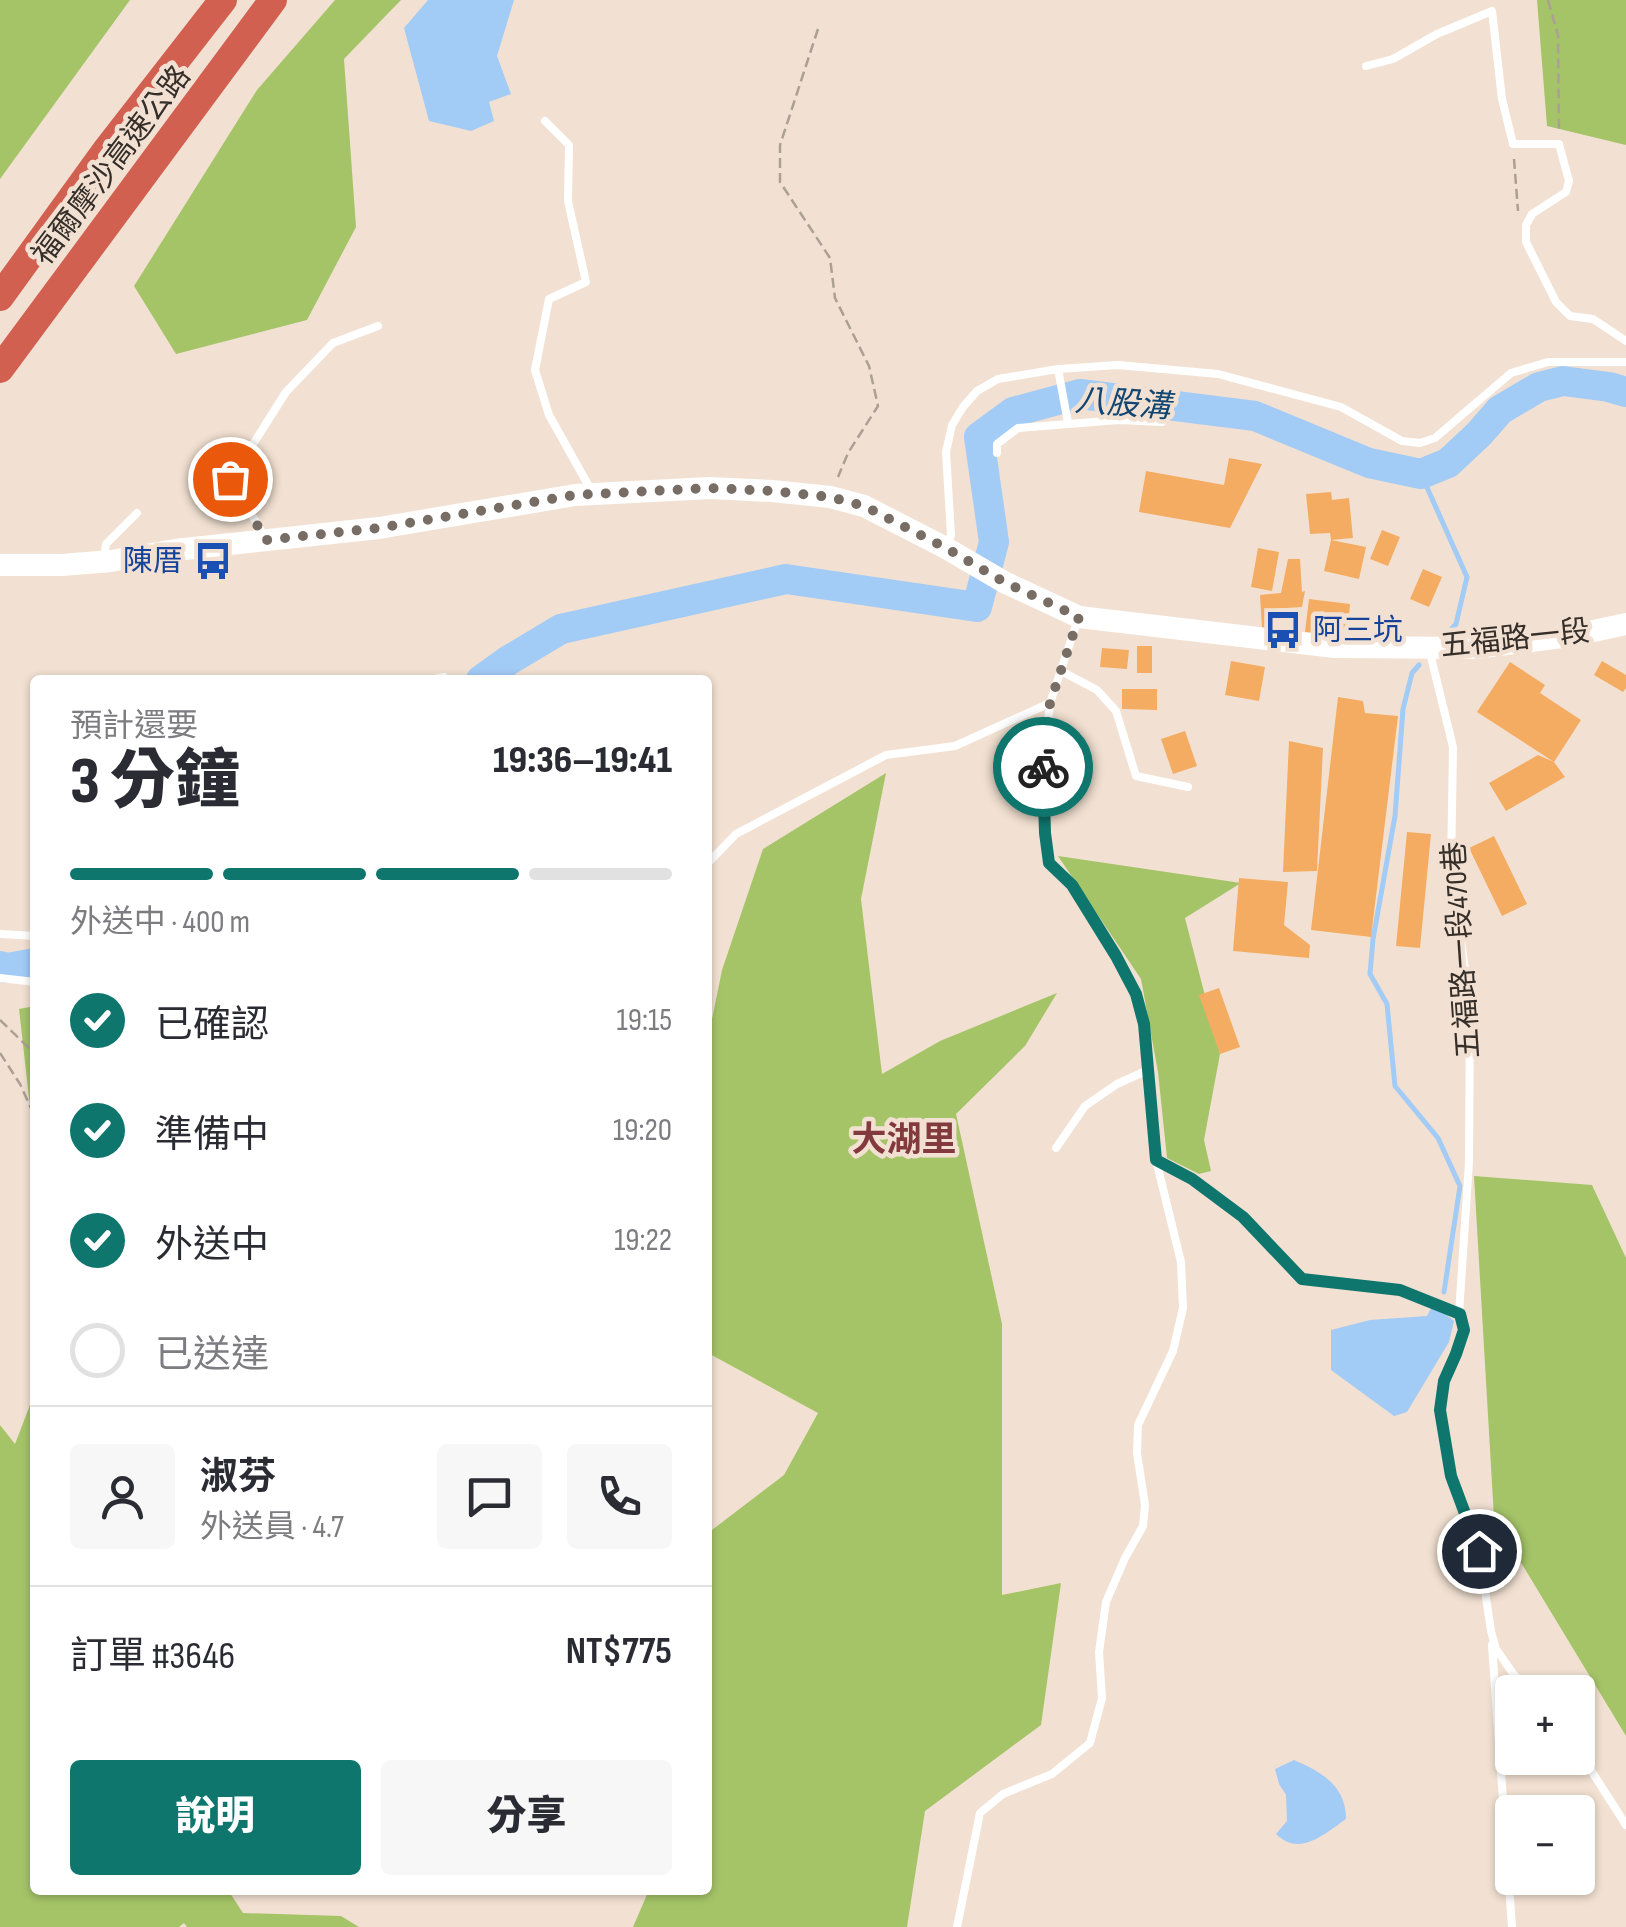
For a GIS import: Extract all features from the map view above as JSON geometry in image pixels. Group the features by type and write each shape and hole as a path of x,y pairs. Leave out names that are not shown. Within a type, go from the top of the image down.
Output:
{"highway":[{"name":"福爾摩沙高速公路","path":"0,298 107,149 224,0"},
{"name":"福爾摩沙高速公路","path":"0,369 274,0"}],"main road":[{"name":"五福路一段","path":"0,565 103,562 175,550 379,528 575,495 710,488 830,497 864,506 1004,582 1079,617 1334,647 1475,648 1570,636 1626,624"}],"lane":[{"path":"1366,66 1394,59 1437,34 1492,11 1502,99 1513,144 1559,144 1568,181 1566,192 1532,214 1526,226 1526,242 1556,302 1570,316 1593,319 1626,341"},
{"path":"546,122 570,145 568,201 586,282 548,299 534,370 548,415 593,494"},
{"path":"266,540 230,479 286,392 333,343 378,326"},
{"path":"946,548 951,535 946,452 952,425 977,391 998,379 1118,365 1218,374 1341,407 1402,442 1420,443 1435,438 1511,373 1548,362 1626,362"},
{"path":"1058,369 1068,423"},
{"path":"997,454 997,444 1018,428 1119,420 1162,422"},
{"path":"103,562 106,544 137,513"},
{"path":"957,1927 980,1814 1003,1794 1052,1774 1090,1743 1102,1698 1099,1652 1106,1602 1143,1526 1145,1505 1137,1453 1138,1425 1173,1351 1183,1308 1181,1262 1156,1160 1144,1024 1136,994 1072,885 1049,863 1043,763 1050,703 1079,617"},
{"name":"五福路一段470巷","path":"1428,648 1453,747 1451,870 1470,1006 1469,1162 1460,1314 1464,1330 1444,1381 1440,1410 1451,1476 1479,1551 1491,1631"},
{"path":"1061,671 1097,690 1116,712 1136,776 1188,788"},
{"path":"712,860 736,834 886,755 954,746 1050,703"},
{"path":"0,934 30,936"},
{"path":"0,978 30,981"},
{"path":"1056,1148 1085,1106 1117,1084 1148,1070"},
{"path":"1156,1160 1192,1179 1243,1217 1302,1279 1400,1290 1460,1314"},
{"path":"1491,1631 1496,1649 1513,1675"},
{"path":"1491,1631 1512,1927"},
{"path":"1594,1775 1626,1825"}],"path":[{"path":"1548,0 1558,36 1559,144"},
{"path":"818,28 780,145 780,182 830,258 834,298 870,366 878,406 848,453 830,497"},
{"path":"1513,144 1517,208 1526,226"},
{"path":"0,1020 30,1049"},
{"path":"0,1053 30,1106"}],"green space":[{"path":"0,0 130,0 0,179"},
{"path":"335,0 401,0 344,59 356,227 307,320 176,354 134,286 257,90"},
{"path":"1537,0 1626,0 1626,145 1547,126"},
{"path":"886,773 861,899 882,1074 940,1041 1057,993 1025,1046 956,1114 1002,1324 1002,1595 1061,1583 1041,1725 925,1811 907,1927 633,1927 647,1895 712,1895 712,1530 784,1475 818,1413 712,1355 712,1019 722,970 763,849"},
{"path":"1058,856 1241,883 1185,918 1220,1054 1204,1140 1211,1171 1199,1174 1167,1158 1158,1072 1141,979"},
{"path":"30,1007 30,1107 19,1009"},
{"path":"1474,1176 1592,1185 1626,1258 1626,1736 1595,1685 1595,1675 1589,1675 1494,1518"},
{"path":"30,1405 30,1895 231,1895 243,1913 341,1916 359,1927 187,1927 184,1923 179,1927 0,1927 0,1425 15,1444"}],"water":[{"path":"428,0 514,0 497,56 511,94 489,102 494,121 471,131 429,121 404,28"},
{"path":"1433,1304 1454,1321 1449,1342 1407,1412 1394,1416 1331,1370 1331,1330 1370,1320 1427,1316"},
{"path":"1294,1760 1330,1782 1345,1807 1346,1819 1303,1844 1285,1841 1276,1834 1287,1821 1286,1795 1275,1769"}],"building":[{"path":"1229,458 1262,464 1230,528 1139,512 1146,471 1224,485"},
{"path":"1331,492 1332,500 1349,498 1353,538 1331,540 1330,533 1310,534 1306,494"},
{"path":"1382,530 1400,537 1388,566 1370,559"},
{"path":"1331,540 1366,547 1359,579 1324,571"},
{"path":"1258,548 1279,552 1272,591 1251,587"},
{"path":"1288,559 1300,559 1302,592 1305,591 1302,607 1269,609 1270,627 1262,628 1260,595 1281,593"},
{"path":"1423,569 1442,577 1429,607 1410,599"},
{"path":"1309,599 1350,604 1348,628 1319,625 1318,633 1305,632"},
{"path":"1137,646 1152,646 1152,673 1137,673"},
{"path":"1102,648 1129,650 1127,669 1100,667"},
{"path":"1231,661 1265,667 1259,701 1225,695"},
{"path":"1602,661 1626,675 1623,692 1594,675"},
{"path":"1510,662 1545,685 1540,693 1581,720 1554,762 1477,712"},
{"path":"1122,689 1157,689 1157,710 1122,709"},
{"path":"1338,697 1363,701 1365,713 1398,716 1371,937 1311,930"},
{"path":"1185,731 1197,766 1173,774 1161,739"},
{"path":"1289,741 1323,748 1317,871 1283,872"},
{"path":"1538,755 1554,762 1565,777 1506,811 1489,783"},
{"path":"1407,832 1431,834 1420,948 1396,946"},
{"path":"1494,836 1527,904 1502,916 1469,848"},
{"path":"1239,878 1288,882 1284,925 1310,945 1309,958 1233,951"},
{"path":"1219,988 1240,1047 1220,1054 1199,995"}],"waterway":[{"name":"八股溝","path":"488,675 561,629 786,579 977,607 994,542 979,437 1013,412 1080,394 1255,416 1369,463 1421,474 1448,463 1500,410 1539,387 1563,381 1626,392"},
{"path":"1421,474 1467,577 1456,624 1443,639"},
{"path":"1419,665 1412,673 1403,709 1395,816 1370,974 1387,1004 1395,1086 1438,1138 1460,1186 1444,1292"},
{"name":"八股溝","path":"0,966 30,964"}],"way so far":[{"path":"230,479 266,540 379,528 575,495 710,488 830,497 864,506 1004,582 1079,617 1050,703 1043,767"}],"place":[{"name":"陳厝","path":"213,561"},
{"name":"阿三坑","path":"1283,630"}],"district":[{"name":"大湖里","path":"904,1139"}],"route":[{"path":"1043,767 1049,863 1072,885 1136,994 1144,1024 1156,1160 1192,1179 1243,1217 1302,1279 1400,1290 1460,1314 1464,1330 1444,1381 1440,1410 1451,1476 1479,1551"}]}
